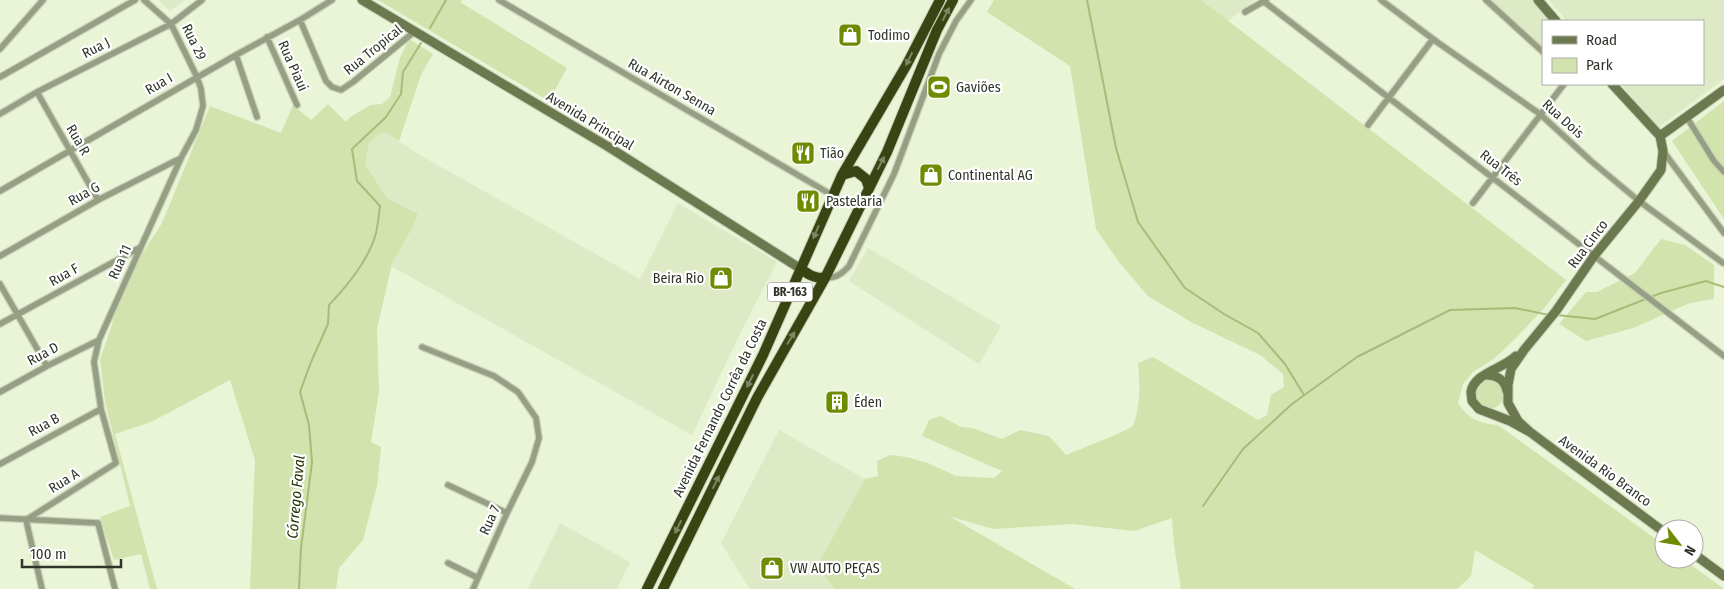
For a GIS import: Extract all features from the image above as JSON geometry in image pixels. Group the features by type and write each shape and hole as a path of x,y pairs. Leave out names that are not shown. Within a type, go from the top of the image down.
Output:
{"highway":[{"name":"Avenida Fernando Corrêa da Costa","path":"648,589 762,355 832,195 875,116 906,66 940,0"},
{"name":"Avenida Fernando Corrêa da Costa","path":"663,589 757,398 825,278 887,152 937,30 953,0"},
{"path":"842,175 856,172 861,174 866,179 869,188"},
{"path":"801,269 810,276 825,278"}],"street":[{"path":"0,49 43,0"},
{"path":"0,78 135,0"},
{"name":"Rua 29","path":"144,0 172,24 197,77"},
{"name":"Rua J","path":"0,114 37,92 172,24 202,0"},
{"name":"Rua I","path":"0,191 332,0"},
{"name":"Avenida Principal","path":"362,0 607,146 801,269"},
{"name":"Rua Airton Senna","path":"499,0 832,195"},
{"path":"825,278 834,278 843,273 848,266 894,174 939,54 956,21 971,0"},
{"path":"1245,12 1264,0"},
{"name":"Rua Três","path":"1264,0 1724,356"},
{"name":"Rua Dois","path":"1381,0 1432,39 1540,114 1591,161 1639,201 1723,263"},
{"path":"1486,0 1542,51"},
{"path":"1538,0 1555,20"},
{"name":"Rua Tropical","path":"300,20 326,81 332,87 342,90 414,32"},
{"name":"Rua Piaui","path":"267,37 297,105"},
{"path":"1368,125 1432,39"},
{"path":"236,55 257,117"},
{"name":"Rua 11","path":"116,463 101,409 94,362 99,340 181,158 196,130 203,106 197,77"},
{"path":"1473,203 1563,85"},
{"path":"1613,85 1660,136 1663,151 1724,234"},
{"path":"1660,136 1724,90"},
{"name":"Rua R","path":"37,92 98,200"},
{"path":"904,112 916,117"},
{"path":"1686,116 1714,161 1724,172"},
{"name":"Rua Cinco","path":"1524,350 1550,319 1594,256 1639,201 1661,170 1663,151"},
{"name":"Rua G","path":"0,256 98,200 181,158"},
{"name":"Rua F","path":"0,324 141,247"},
{"path":"0,284 47,366"},
{"name":"Rua D","path":"0,392 99,340"},
{"name":"Rua 7","path":"422,347 494,376 518,392 536,418 539,438 532,462 473,589"},
{"path":"1524,350 1505,365 1479,378 1472,388 1471,396 1474,405 1479,409 1510,421 1530,432"},
{"path":"1488,412 1502,406 1507,394 1511,369 1524,350"},
{"path":"1479,378 1489,375 1497,377 1505,384 1508,403 1513,414 1530,432"},
{"name":"Rua B","path":"0,464 101,409"},
{"name":"Avenida Rio Branco","path":"1530,432 1654,525"},
{"name":"Rua A","path":"26,520 116,463"},
{"path":"448,485 507,513"},
{"path":"0,518 98,523 114,589"},
{"path":"26,520 42,589"},
{"path":"1704,561 1724,576"},
{"path":"448,563 478,578"}],"shaded area":[{"path":"158,0 185,0 170,11"},
{"path":"1201,0 1255,0 1228,21"},
{"path":"1489,0 1533,0 1549,20 1542,20 1542,48"},
{"path":"1549,0 1724,0 1724,79 1658,128 1622,85 1704,85 1704,20 1566,20"},
{"path":"384,132 420,155 640,279 678,203 777,262 692,435 391,266 418,214 387,198 365,164 369,142"},
{"path":"868,248 1001,326 979,364 849,281"},
{"path":"779,430 865,479 817,566 834,589 750,589 721,543"},
{"path":"560,523 630,562 617,589 528,589"}],"green space":[{"path":"378,0 462,0 460,2 567,68 549,101"},
{"path":"994,0 1201,0 1566,280 1545,307 1518,336 1495,358 1473,372 1463,384 1458,403 1466,413 1475,419 1498,425 1654,538 1654,569 1697,569 1724,589 1532,589 1534,585 1475,550 1471,576 1457,589 1181,589 1172,518 1134,531 1072,524 993,529 949,516 1075,589 834,589 817,566 865,479 878,476 877,461 890,455 907,457 928,463 956,476 994,478 1002,471 922,436 929,420 940,416 961,427 972,428 1002,439 1020,430 1049,436 1066,455 1133,426 1139,394 1138,363 1153,357 1258,420 1267,415 1271,395 1284,387 1283,374 1260,355 1191,322 1148,296 1119,262 1096,229 1070,66 987,12"},
{"path":"409,39 433,54 421,75 399,141 384,132 369,142 365,164 387,198 418,214 392,264 377,329 379,392 371,442 381,447 377,486 363,540 339,568 336,589 250,589 255,460 230,380 151,422 115,434 157,589 150,589 141,554 114,560 100,517 130,506 105,401 100,359 114,314 132,270 162,223 210,106 281,133 293,105 311,120 328,104 346,122 350,117 371,105 382,104 390,97 400,58"},
{"path":"1724,101 1724,219 1672,141"},
{"path":"1661,239 1685,245 1714,265 1714,299 1690,303 1633,328 1586,341 1559,324 1586,292 1597,292 1635,273"},
{"path":"1489,379 1499,384 1504,394 1499,404 1489,409 1479,404 1474,394 1479,384"}],"waterway":[{"name":"Córrego Faval","path":"430,28 446,0"},
{"path":"1087,0 1116,148 1138,222 1185,288 1224,314 1258,333 1285,364 1304,395"},
{"name":"Córrego Faval","path":"299,589 301,548 312,462 309,425 300,392 328,324 329,305 350,281 373,243 380,206 357,181 352,149 386,117 401,94 403,72 421,43"},
{"path":"1556,315 1595,319 1661,293 1706,281 1724,287"},
{"path":"1203,506 1243,449 1292,404 1357,357 1450,310 1515,308 1549,315"}],"place":[{"name":"Todimo","path":"850,35"},
{"name":"Gaviões","path":"939,87"},
{"name":"Tião","path":"803,153"},
{"name":"Continental AG","path":"931,175"},
{"name":"Pastelaria","path":"808,201"},
{"name":"Beira Rio","path":"721,278"},
{"name":"Éden","path":"837,402"},
{"name":"VW AUTO PEÇAS","path":"772,568"}]}
